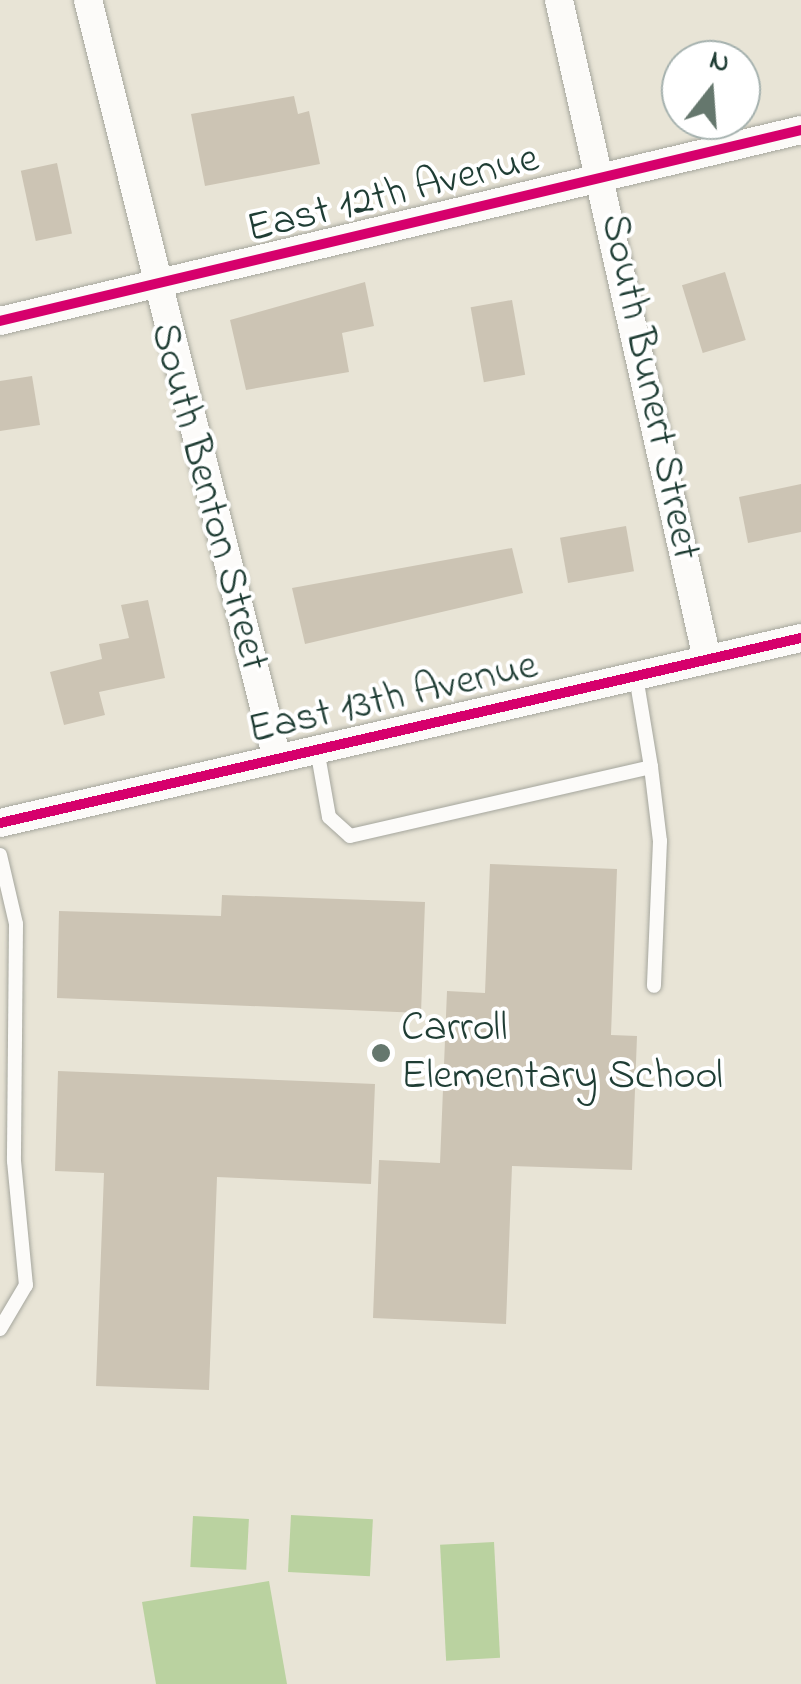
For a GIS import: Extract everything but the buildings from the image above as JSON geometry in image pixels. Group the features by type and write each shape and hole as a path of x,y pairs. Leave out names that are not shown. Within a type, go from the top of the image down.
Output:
{"street":[{"name":"South Benton Street","path":"88,0 152,286 276,759"},
{"name":"South Bunert Street","path":"559,0 604,178 707,659"},
{"name":"East 12th Avenue","path":"0,321 801,130"},
{"name":"East 13th Avenue","path":"0,823 801,638"}],"lane":[{"path":"636,676 660,840 654,986"},
{"path":"316,750 329,817 350,836 651,767"},
{"path":"0,855 26,1285 0,1329"}],"green space":[{"path":"291,1515 373,1519 370,1576 288,1572"},
{"path":"193,1516 249,1519 246,1570 190,1567"},
{"path":"494,1542 500,1658 446,1661 440,1545"},
{"path":"269,1581 287,1684 156,1684 142,1602"}],"cycle path":[{"path":"0,321 801,130"},
{"path":"0,823 801,638"}],"place":[{"name":"Carroll Elementary School","path":"381,1053"}]}
